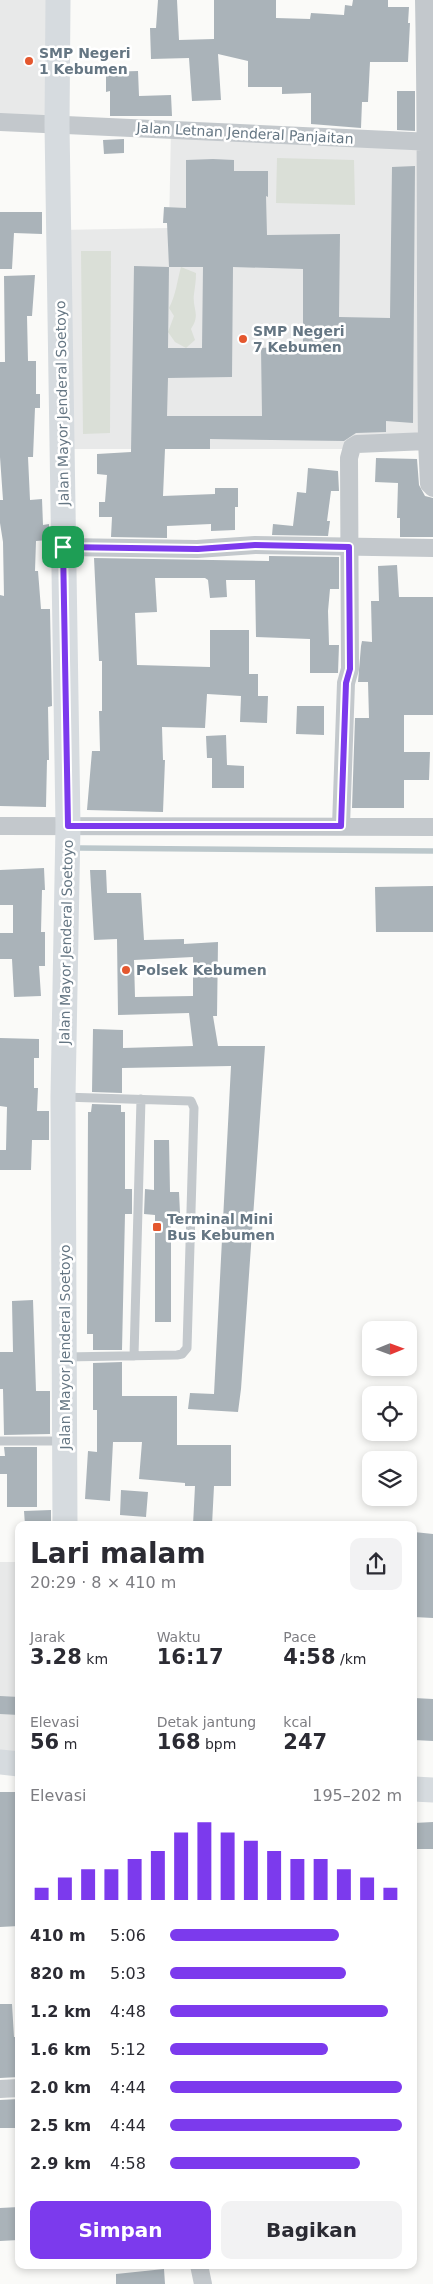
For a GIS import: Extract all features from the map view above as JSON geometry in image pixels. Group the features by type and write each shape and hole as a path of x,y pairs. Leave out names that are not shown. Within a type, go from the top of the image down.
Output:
{"main road":[{"name":"Jalan Mayor Jenderal Soetoyo","path":"58,0 57,125 68,826 63,1097 65,1521"},
{"path":"0,1762 15,1764"},
{"path":"417,1789 433,1790"}],"street":[{"path":"424,0 430,142 425,318 429,484 433,488"},
{"name":"Jalan Letnan Jenderal Panjaitan","path":"0,122 430,142"},
{"path":"341,826 346,683 350,669 349,458 352,447 364,443 428,441"},
{"path":"63,547 198,549 255,545 433,548"},
{"path":"0,826 433,827"},
{"path":"0,2089 15,2088"},
{"path":"200,2269 203,2284"}],"lane":[{"path":"63,1097 190,1101 194,1108 188,1343 182,1354 65,1357"},
{"path":"134,1356 141,1099"},
{"path":"0,1441 66,1441"}],"shaded area":[{"name":"SMP Negeri 1 Kebumen","path":"0,0 58,0 57,125 0,122"},
{"name":"SMP Negeri 7 Kebumen","path":"171,130 427,142 423,449 62,449 60,230 169,228"},
{"path":"277,158 354,160 355,205 276,203"},
{"path":"81,251 111,251 110,433 83,434"},
{"path":"181,267 196,273 194,299 196,315 191,329 195,340 186,348 175,342 168,332 174,316 169,308 175,293"},
{"path":"0,1562 15,1562 15,1754 0,1753"}],"building":[{"path":"158,0 177,0 179,40 214,39 214,0 276,0 276,18 310,19 311,13 344,15 345,5 352,6 353,0 388,0 388,7 409,7 408,62 370,62 368,102 362,102 361,128 311,124 311,93 282,94 282,87 248,87 248,61 218,54 221,100 192,101 189,58 151,59 150,28 156,28"},
{"path":"138,71 139,96 171,95 172,116 110,116 110,91 106,92 106,72"},
{"path":"397,91 415,91 415,131 397,130"},
{"path":"124,139 124,153 104,154 103,140"},
{"path":"186,160 234,160 234,171 268,171 268,197 266,196 267,235 340,234 339,317 390,318 392,167 415,166 413,423 386,421 386,432 356,433 344,441 210,439 210,449 165,449 163,496 215,494 215,488 238,488 238,507 235,507 235,530 211,531 211,524 167,526 167,538 111,537 112,517 99,517 99,502 105,502 107,475 97,474 97,454 131,452 134,266 169,267 167,223 163,223 164,207 186,208","holes":["169,267 203,267 202,348 168,348","233,267 303,269 303,345 261,348 262,416 167,416 168,378 232,377"]},
{"path":"0,212 42,212 42,234 14,233 12,269 0,269"},
{"path":"35,275 32,316 27,316 28,361 36,361 36,394 40,394 40,408 35,408 33,457 28,457 30,500 42,499 43,525 49,524 49,540 36,541 35,571 38,571 41,609 50,609 52,706 48,707 49,760 47,760 46,807 0,806 0,595 4,596 3,542 0,523 0,500 3,500 0,457 0,362 5,362 4,276"},
{"path":"376,458 417,459 419,485 425,496 433,498 433,537 400,537 400,518 397,518 398,483 375,482"},
{"path":"308,468 338,471 339,491 331,491 327,521 330,521 328,536 272,535 273,524 293,526 297,492 306,493"},
{"path":"269,556 339,557 339,589 330,589 328,611 329,645 339,645 338,673 310,673 310,639 256,637 255,580 226,580 227,597 210,598 208,580 205,578 155,578 157,612 135,613 137,665 210,667 210,630 249,630 249,674 258,674 258,696 268,696 267,723 240,722 241,696 207,694 205,728 162,727 163,760 165,760 163,812 87,810 92,751 100,751 99,711 102,711 102,661 99,661 94,558 269,561"},
{"path":"397,565 399,597 433,597 433,715 404,715 404,752 430,752 429,780 404,780 404,808 352,808 355,718 369,718 368,682 358,682 361,646 362,641 372,642 371,601 379,601 378,566"},
{"path":"297,706 324,706 324,735 296,734"},
{"path":"226,735 227,765 244,766 244,788 212,788 212,758 207,758 206,736"},
{"path":"44,868 45,890 42,890 41,932 45,932 45,966 39,966 41,996 14,997 12,959 0,959 0,933 13,933 13,905 0,905 0,870"},
{"path":"90,870 106,870 107,893 141,893 144,940 184,939 184,944 218,942 217,1016 213,1016 218,1046 265,1046 238,1412 188,1409 190,1393 214,1394 231,1066 122,1068 122,1093 92,1092 93,1029 123,1030 123,1048 193,1046 189,1013 118,1015 117,939 94,940","holes":["193,957 193,996 135,997 134,960"]},
{"path":"433,886 433,932 376,932 375,887"},
{"path":"0,1038 39,1039 39,1058 34,1058 34,1088 38,1088 37,1111 49,1111 49,1140 32,1140 31,1170 0,1170 0,1150 6,1150 7,1107 0,1106"},
{"path":"92,1104 121,1105 121,1112 125,1112 125,1189 132,1189 132,1214 125,1214 122,1350 93,1350 93,1334 87,1334 88,1112 91,1112"},
{"path":"154,1140 169,1140 170,1192 179,1192 180,1213 171,1213 171,1322 155,1322 155,1215 144,1214 145,1189 154,1190"},
{"path":"33,1300 36,1391 50,1391 50,1434 4,1435 3,1389 0,1389 0,1352 13,1352 12,1301"},
{"path":"122,1362 122,1396 177,1396 177,1445 231,1445 231,1486 214,1486 212,1521 193,1521 195,1486 185,1486 185,1483 139,1479 142,1442 113,1442 110,1501 85,1499 88,1451 97,1452 97,1410 93,1410 93,1363"},
{"path":"4,1447 37,1447 37,1507 7,1507 7,1474 0,1474 0,1456 5,1456"},
{"path":"121,1490 148,1492 146,1517 120,1515"},
{"path":"51,1510 51,1521 25,1521 24,1511"},
{"path":"417,1532 433,1534 433,1618 417,1617"},
{"path":"0,1696 15,1697 15,1715 0,1714"},
{"path":"417,1698 433,1699 433,1741 417,1740"},
{"path":"0,1792 15,1792 15,1926 0,1927"},
{"path":"433,1822 433,1849 417,1849 417,1823"},
{"path":"0,2004 12,2004 15,2037 15,2077 0,2078"},
{"path":"15,2099 15,2128 0,2128 0,2100"},
{"path":"15,2207 15,2240 0,2241 0,2208"},
{"path":"164,2269 165,2284 116,2284 116,2274"}],"waterway":[{"path":"80,848 433,851"}],"place":[{"name":"SMP Negeri 1 Kebumen","path":"29,61"},
{"name":"SMP Negeri 7 Kebumen","path":"243,339"},
{"name":"Polsek Kebumen","path":"126,970"},
{"name":"Terminal Mini Bus Kebumen","path":"157,1227"}],"route":[{"path":"255,545 349,547 350,669 346,683 341,826 68,826 63,547 198,549 255,545"}]}
